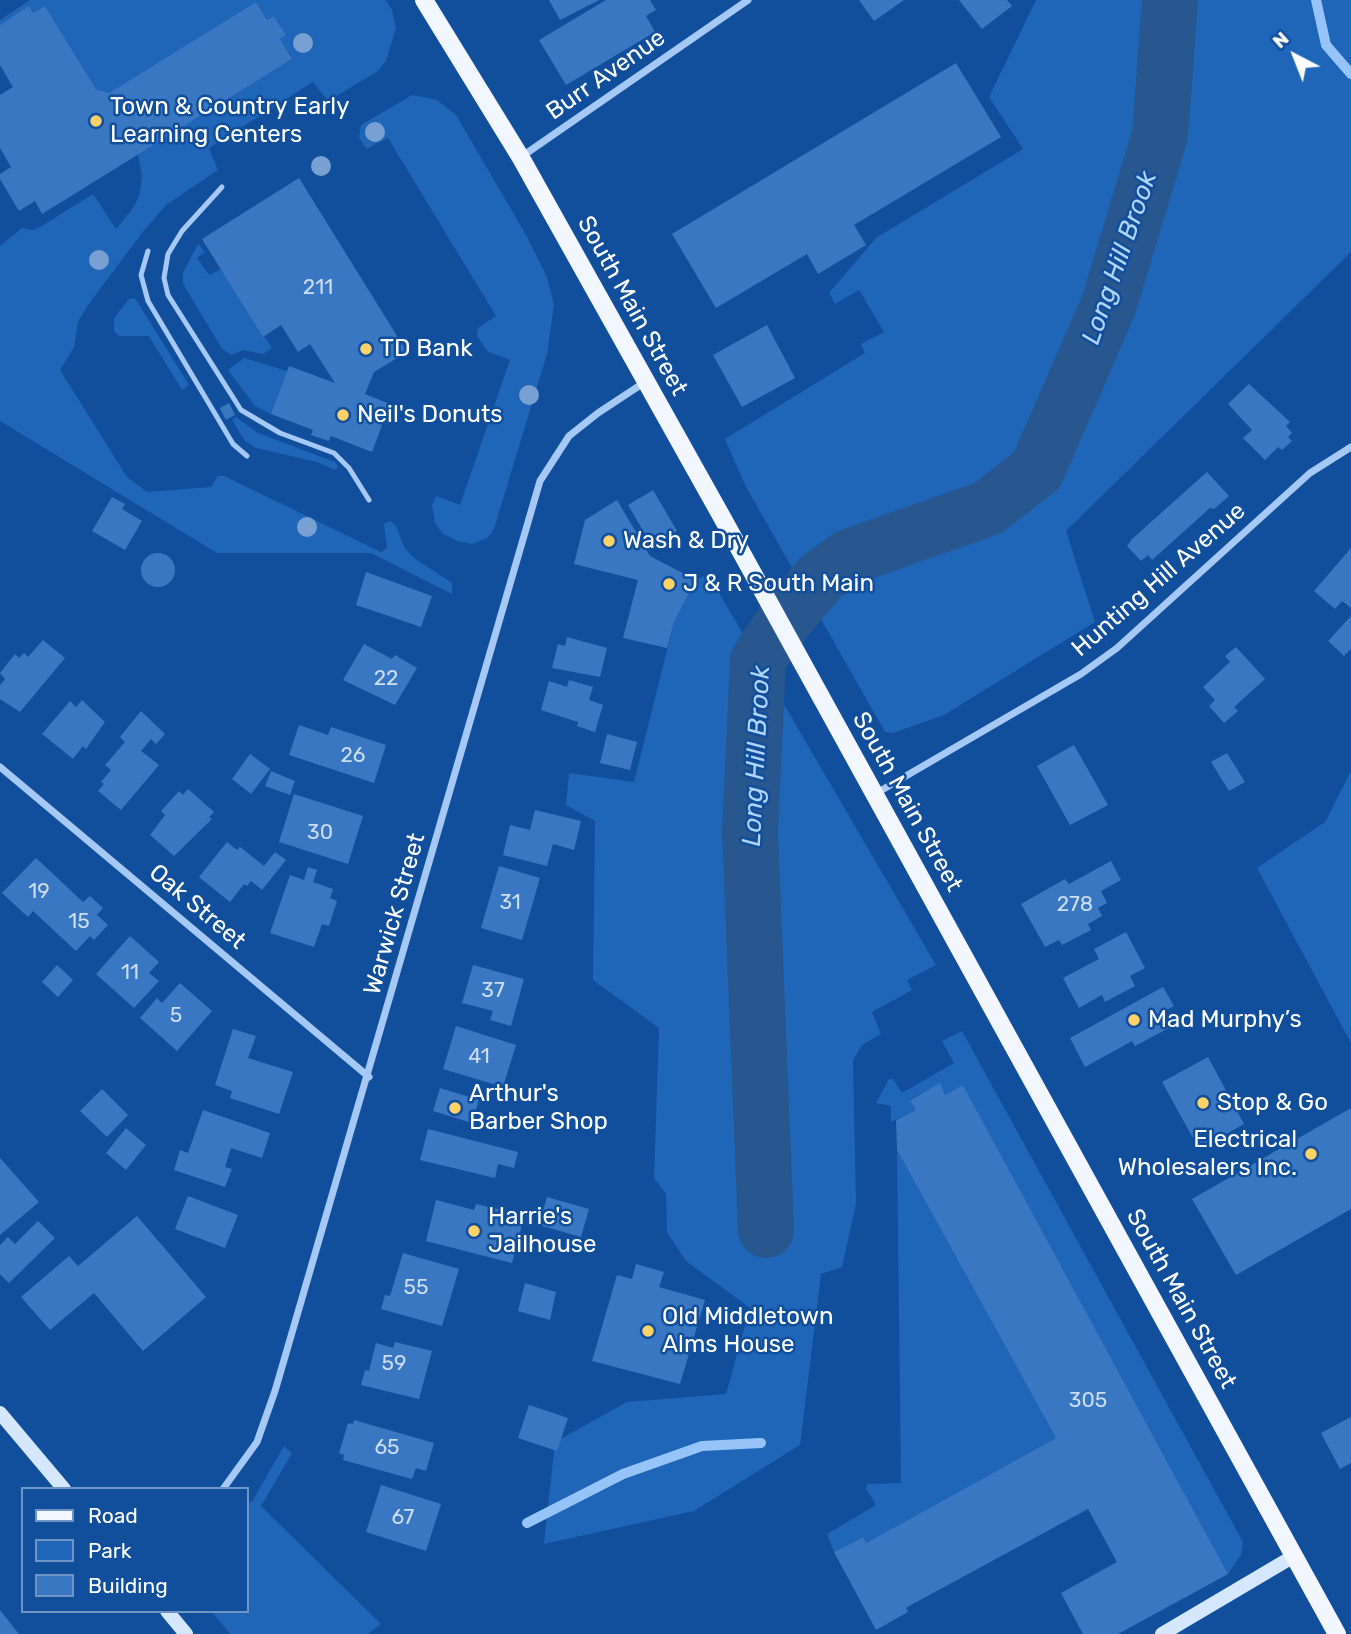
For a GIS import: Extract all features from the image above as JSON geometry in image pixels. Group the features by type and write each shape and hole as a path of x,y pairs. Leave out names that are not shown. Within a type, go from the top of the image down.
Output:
{"main road":[{"name":"South Main Street","path":"424,0 521,158 723,519 1337,1634"}],"street":[{"name":"Burr Avenue","path":"521,158 748,0"},
{"name":"Warwick Street","path":"224,1487 257,1442 275,1391 369,1077 540,481 569,436 598,412 645,382"},
{"name":"Hunting Hill Avenue","path":"875,794 1081,674 1117,648 1310,473 1351,447"},
{"name":"Oak Street","path":"0,767 369,1077"},
{"path":"0,1413 62,1487"},
{"path":"1162,1634 1294,1556"},
{"path":"169,1613 186,1634"}],"lane":[{"path":"222,187 182,232 168,254 164,278 168,295 241,411 280,433 334,453 349,468 369,500"},
{"path":"148,251 141,275 148,301 233,444 247,456"}],"green space":[{"path":"30,0 386,0 392,10 396,28 386,61 378,71 328,101 313,82 209,148 218,170 166,205 142,233 88,305 78,322 74,347 60,370 127,477 147,492 211,487 218,476 224,476 381,552 387,548 384,524 390,521 396,526 404,547 414,558 452,583 452,594 371,553 217,553 0,421 0,246 22,228 33,230 40,227 93,194 116,229 139,197 142,177 138,154 292,59 280,39 286,35 274,16 267,20 256,2 109,93 96,89 45,6 33,13 29,7 0,25 0,20"},
{"path":"1036,0 1351,0 1351,252 1066,531 1095,622 944,715 893,733 885,732 745,485 725,439 865,353 861,344 884,332 859,290 835,304 829,293 876,238 1023,149 989,97"},
{"path":"412,95 437,100 456,115 526,235 547,277 554,305 547,354 494,529 487,538 472,544 457,541 442,533 435,522 432,505 436,496 460,505 510,360 488,352 477,336 478,328 496,316 388,138 366,149 359,137 361,125"},
{"path":"198,244 205,252 197,258 209,275 221,269 272,348 263,354 243,350 232,355 222,349 183,284 183,273"},
{"path":"135,298 189,385 182,390 149,336 119,336 114,331 114,318 129,299"},
{"path":"244,358 287,371 271,414 255,406 228,370"},
{"path":"236,417 258,433 335,462 338,467 335,470 317,462 256,448 245,441 232,420"},
{"path":"708,574 936,965 907,980 912,990 872,1012 881,1034 862,1045 853,1060 856,1204 842,1267 821,1274 800,1445 694,1511 544,1544 555,1442 627,1402 726,1394 750,1308 686,1261 667,1232 666,1194 654,1178 659,1028 593,980 595,821 566,805 569,773 634,782 674,622 696,580"},
{"path":"1351,771 1351,1043 1257,868 1325,822"},
{"path":"962,1031 1243,1542 1241,1555 1228,1574 963,1085 945,1095 939,1084 910,1099 916,1110 891,1122 891,1106 876,1103 889,1079 893,1079 902,1093 954,1063 942,1041"},
{"path":"897,1150 1056,1438 866,1543 862,1537 834,1552 827,1534 876,1505 866,1488 868,1484 901,1483"},
{"path":"284,1446 292,1453 261,1506 381,1624 368,1634 230,1634 213,1613 248,1613 248,1504"}],"building":[{"path":"549,0 599,0 560,20"},
{"path":"606,0 650,0 656,10 646,16 655,32 566,85 539,40"},
{"path":"859,0 904,0 874,21"},
{"path":"959,0 1007,0 1012,6 982,29"},
{"name":"Town & Country Early Learning Centers","path":"256,2 267,20 274,16 286,35 280,39 292,59 42,214 35,201 19,211 0,179 0,174 11,167 0,148 0,95 13,87 0,65 0,25 29,6 33,13 45,6 96,89 109,93"},
{"path":"956,63 1001,137 854,225 866,245 818,274 807,254 716,308 672,234"},
{"path":"299,178 407,352 374,372 365,394 390,404 372,452 331,436 329,441 311,435 313,430 271,414 289,366 335,383 310,344 298,352 281,325 263,337 202,239"},
{"path":"767,325 795,378 742,407 713,355"},
{"path":"1249,384 1290,422 1286,426 1292,433 1288,437 1292,441 1282,450 1278,447 1265,460 1243,438 1252,430 1228,404"},
{"path":"229,403 235,415 226,420 220,408"},
{"path":"1207,472 1229,496 1214,509 1210,508 1152,560 1148,555 1141,561 1127,546 1132,539"},
{"path":"653,490 677,531 652,546 628,505"},
{"path":"112,497 125,504 122,509 142,521 125,550 92,531"},
{"path":"617,500 650,556 696,580 674,622 667,648 623,638 638,580 574,564 585,520"},
{"path":"1351,548 1351,608 1342,601 1335,609 1314,591"},
{"path":"158,553 170,558 175,570 170,582 158,587 146,582 141,570 146,558"},
{"path":"366,572 432,596 421,627 356,605"},
{"path":"1351,616 1351,649 1344,656 1328,641"},
{"path":"567,637 607,648 600,677 552,668 558,644 565,646"},
{"path":"43,640 65,658 20,712 0,699 0,685 5,679 0,673 15,654 19,658 24,653 28,657"},
{"path":"364,644 392,659 395,655 417,668 395,705 343,680"},
{"path":"1236,647 1265,679 1234,707 1238,711 1224,723 1209,706 1215,700 1203,687 1230,662 1225,656"},
{"path":"569,680 593,687 589,700 603,705 595,732 577,726 578,722 541,710 549,681 567,687"},
{"path":"82,700 105,722 86,749 83,746 73,759 42,734 70,701 76,707"},
{"path":"141,711 165,734 156,744 151,739 141,751 159,765 121,810 98,791 104,784 101,782 111,770 105,765 125,742 120,737"},
{"path":"299,725 328,735 331,727 386,745 374,783 289,755"},
{"path":"607,734 637,742 630,770 600,763"},
{"path":"1074,745 1108,805 1070,825 1037,766"},
{"path":"1227,753 1245,782 1229,791 1211,762"},
{"path":"250,754 270,769 251,794 232,779"},
{"path":"271,771 295,781 290,795 265,786"},
{"path":"188,789 214,812 209,817 212,819 174,856 150,835 165,815 161,811 179,791 183,795"},
{"path":"294,794 363,816 348,864 279,842"},
{"path":"535,810 581,821 574,850 553,844 547,866 503,855 510,825 530,830"},
{"path":"227,842 237,850 240,847 264,866 275,852 286,860 262,890 251,881 247,886 244,884 230,902 199,877"},
{"path":"36,858 83,902 90,896 103,908 97,915 108,925 94,940 90,936 76,951 33,911 28,917 2,893"},
{"path":"1111,861 1121,880 1101,891 1107,903 1098,908 1102,916 1088,924 1091,930 1062,945 1059,940 1045,947 1021,904 1065,879 1069,884"},
{"path":"499,866 540,878 522,940 481,928"},
{"path":"308,867 317,870 313,882 333,889 330,898 337,901 329,926 322,924 314,947 270,933 290,875 304,880"},
{"path":"1126,932 1145,968 1130,976 1135,986 1105,1002 1102,995 1079,1008 1063,978 1099,959 1094,949"},
{"path":"130,936 159,962 149,973 159,981 134,1008 96,974"},
{"path":"57,965 73,980 58,997 42,982"},
{"path":"473,965 524,979 511,1026 490,1020 493,1011 462,1003"},
{"path":"180,983 212,1011 177,1051 140,1018 157,998 162,1003"},
{"name":"Mad Murphy’s","path":"1163,987 1174,1006 1161,1013 1169,1028 1135,1046 1132,1041 1085,1067 1070,1038"},
{"path":"456,1026 516,1045 503,1087 443,1069"},
{"path":"233,1029 256,1036 248,1058 293,1072 279,1114 230,1098 232,1091 215,1085"},
{"name":"Stop & Go","path":"1208,1057 1244,1124 1199,1149 1162,1082"},
{"path":"940,1083 945,1095 963,1085 1228,1574 1118,1634 1083,1634 1061,1593 1117,1562 1088,1509 911,1605 906,1608 908,1612 876,1630 834,1552 863,1537 866,1543 1056,1438 897,1150 896,1120 916,1110 910,1100"},
{"name":"Arthur's Barber Shop","path":"440,1088 479,1100 472,1123 433,1111"},
{"path":"102,1089 128,1115 107,1137 80,1111"},
{"name":"Electrical Wholesalers Inc.","path":"1351,1108 1351,1209 1236,1275 1192,1199"},
{"path":"203,1110 270,1133 262,1158 231,1148 225,1167 232,1169 225,1187 174,1170 180,1150 188,1153"},
{"path":"126,1128 146,1145 126,1170 106,1153"},
{"path":"428,1129 518,1152 514,1168 498,1164 495,1178 420,1160"},
{"path":"0,1158 39,1202 0,1235"},
{"path":"188,1196 238,1215 225,1248 175,1229"},
{"path":"547,1197 589,1209 581,1237 539,1225"},
{"name":"Harrie's Jailhouse","path":"436,1200 474,1210 476,1204 510,1212 509,1218 523,1221 512,1263 426,1241"},
{"path":"137,1216 206,1297 143,1351 94,1293 50,1330 21,1297 69,1256 78,1266"},
{"path":"38,1221 55,1238 9,1283 0,1274 0,1245 8,1237 15,1244"},
{"path":"403,1253 459,1269 442,1326 381,1309 385,1295 390,1296"},
{"name":"Old Middletown Alms House","path":"636,1264 664,1272 659,1287 705,1300 680,1384 592,1361 617,1275 632,1279"},
{"path":"525,1283 556,1292 550,1320 518,1311"},
{"path":"395,1342 432,1351 419,1399 361,1385 365,1370 369,1371 376,1343 393,1348"},
{"path":"529,1405 568,1418 557,1451 518,1438"},
{"path":"1351,1417 1351,1463 1340,1469 1321,1433"},
{"path":"354,1420 434,1443 426,1471 416,1468 412,1479 343,1460 344,1455 339,1453 348,1423 353,1424"},
{"path":"381,1485 441,1504 426,1551 366,1532"},
{"path":"0,1610 19,1634 0,1634"}],"waterway":[{"name":"Long Hill Brook","path":"766,1230 750,832 758,660 786,618 821,577 849,557 988,508 1037,470 1109,304 1160,135 1170,0"},
{"path":"1316,0 1326,45 1351,74"},
{"path":"527,1523 623,1474 702,1446 761,1443"}],"place":[{"name":"Town & Country Early Learning Centers","path":"96,121"},
{"name":"TD Bank","path":"366,349"},
{"name":"Neil's Donuts","path":"343,415"},
{"name":"Wash & Dry","path":"609,541"},
{"name":"J & R South Main","path":"669,584"},
{"name":"Mad Murphy’s","path":"1134,1020"},
{"name":"Stop & Go","path":"1203,1103"},
{"name":"Arthur's Barber Shop","path":"455,1108"},
{"name":"Electrical Wholesalers Inc.","path":"1311,1154"},
{"name":"Harrie's Jailhouse","path":"474,1231"},
{"name":"Old Middletown Alms House","path":"648,1331"}]}
